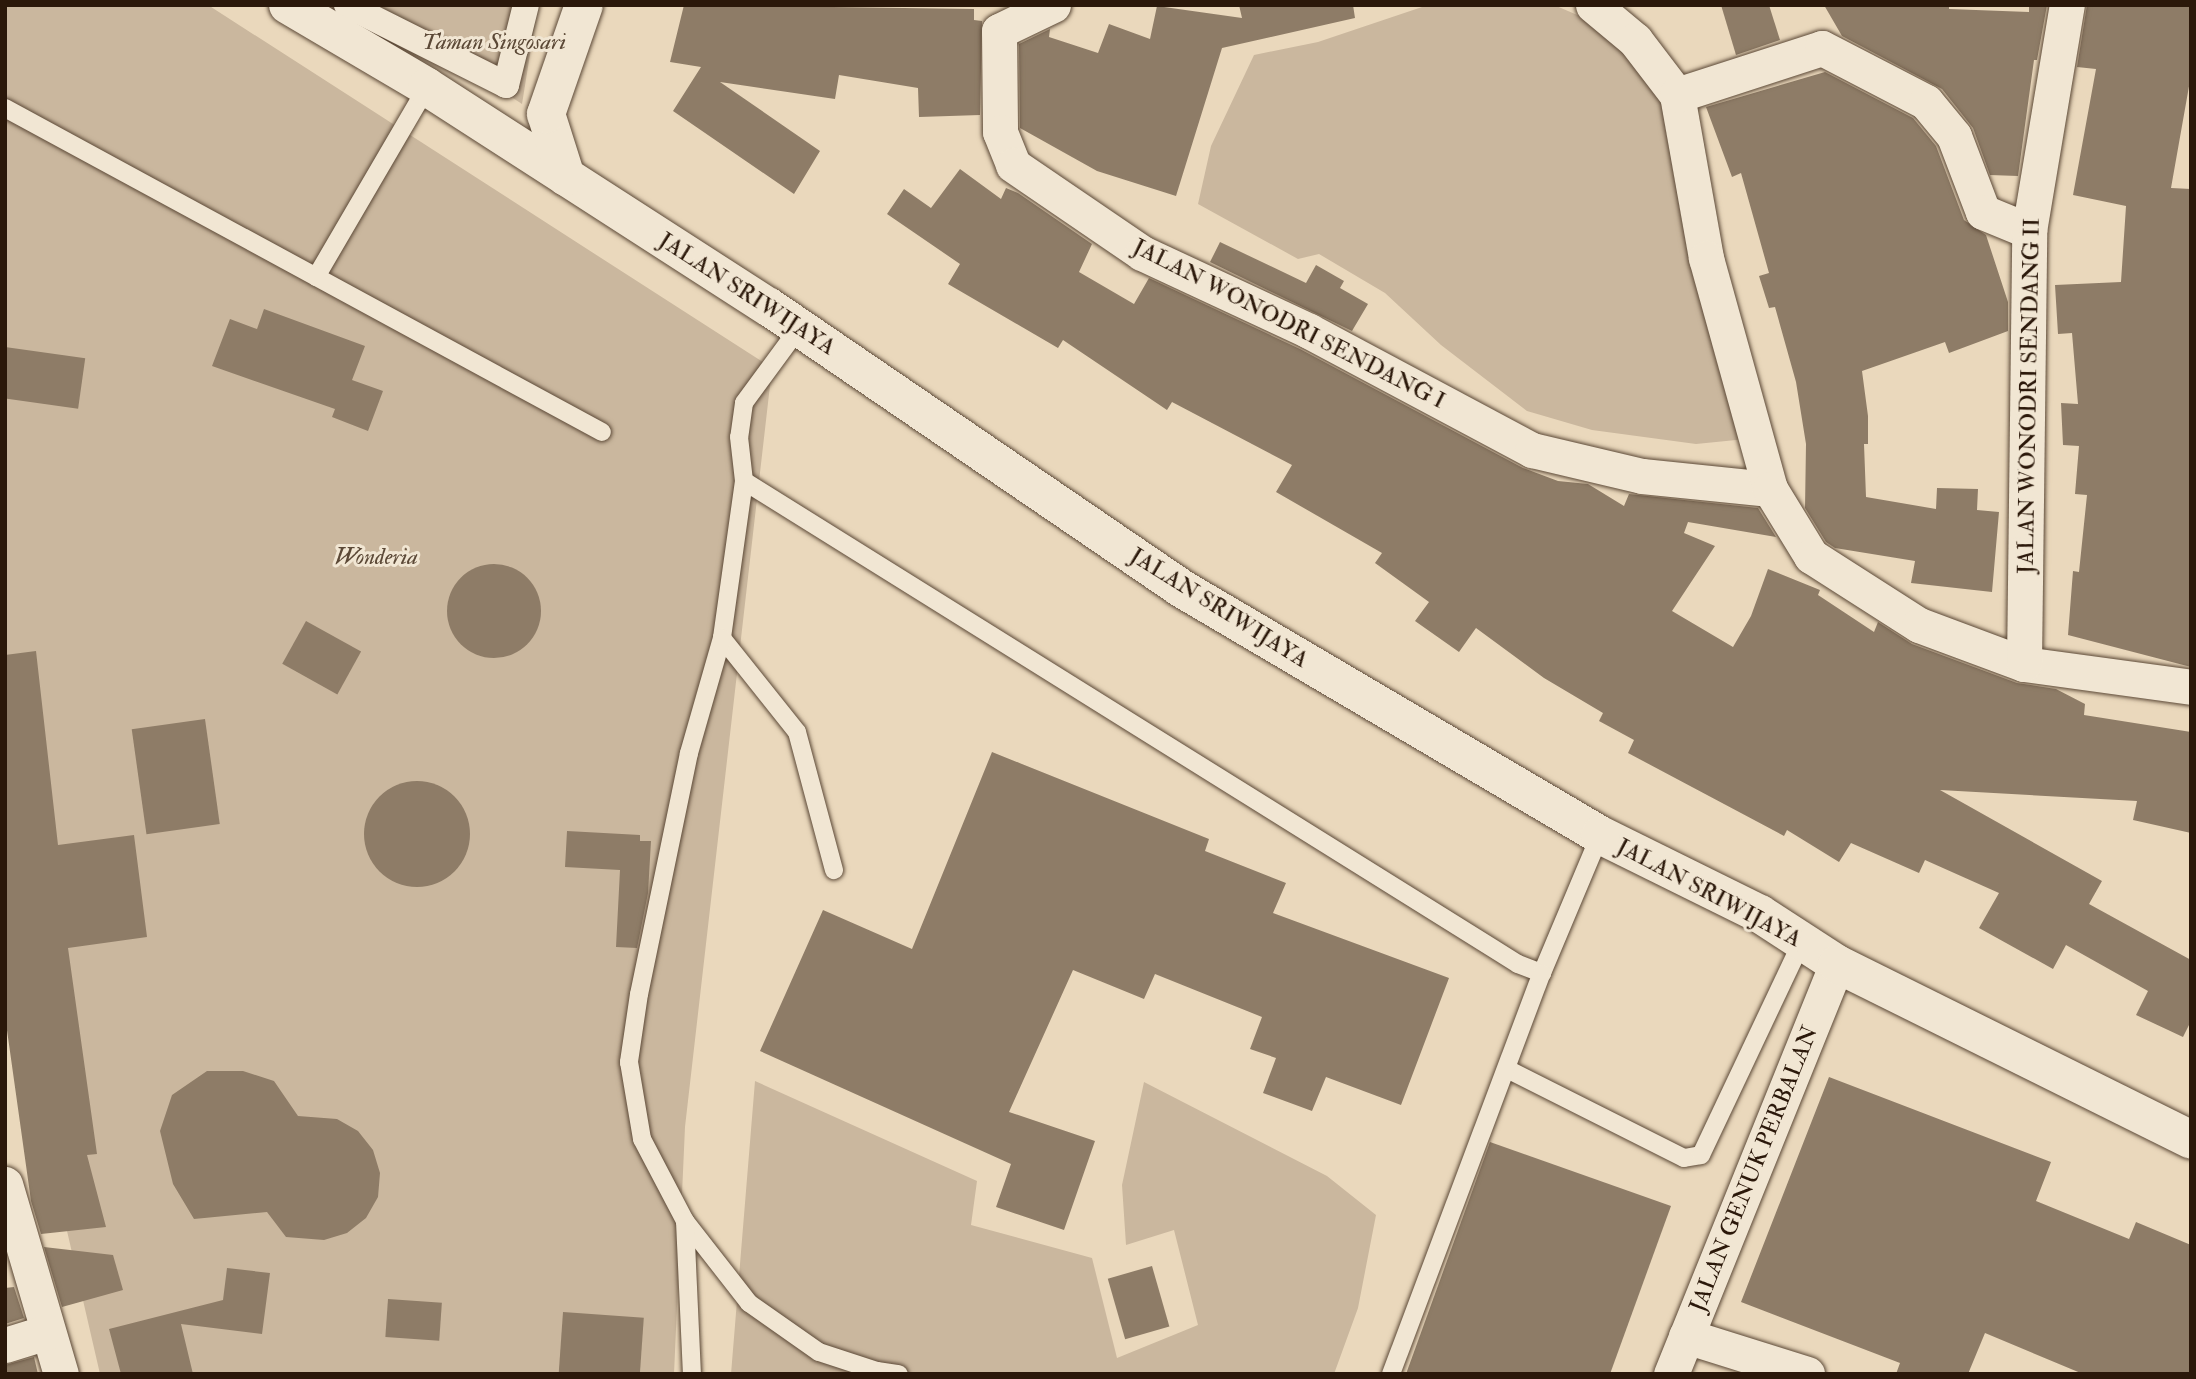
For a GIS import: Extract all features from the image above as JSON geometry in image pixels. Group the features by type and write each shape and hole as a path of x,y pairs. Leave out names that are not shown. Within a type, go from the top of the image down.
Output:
{"main road":[{"name":"JALAN SRIWIJAYA","path":"288,5 427,88 799,328 1179,587 1600,835 1760,914 1837,964 2191,1140"},
{"path":"566,177 553,147 545,114 584,5"},
{"path":"505,138 545,114"}],"street":[{"path":"347,5 506,85 526,5"},
{"name":"JALAN WONODRI SENDANG I","path":"1053,5 999,32 1000,132 1013,165 1142,253 1309,331 1532,450 1642,476 1770,489"},
{"path":"1593,5 1635,40 1677,95 1706,258 1770,489 1811,556 1919,625 2024,664 2191,687"},
{"name":"JALAN WONODRI SENDANG II","path":"2024,664 2029,231 2067,5"},
{"path":"1677,95 1822,48 1926,102 1954,136 1983,212 2029,231"},
{"name":"JALAN GENUK PERBALAN","path":"1671,1374 1837,964"},
{"path":"5,1184 61,1374"},
{"path":"5,1345 47,1332"},
{"path":"1686,1336 1807,1374"}],"lane":[{"path":"316,277 427,88"},
{"path":"5,108 602,432"},
{"path":"799,328 744,403 739,437 744,481 722,638 689,753 639,994 629,1062 642,1139 685,1221 750,1303 819,1352 877,1371 899,1374"},
{"path":"744,481 1497,953 1542,973"},
{"path":"722,638 797,732 834,870"},
{"path":"1391,1374 1542,973 1600,835"},
{"path":"1507,1069 1684,1158 1700,1155 1802,941"},
{"path":"685,1221 692,1374"}],"green space":[{"name":"Wonderia","path":"5,5 208,5 772,368 685,1127 674,1374 100,1374 5,962"},
{"name":"Taman Singosari","path":"373,5 538,5 522,104"},
{"path":"1428,5 1554,5 1582,17 1650,69 1699,158 1756,438 1696,444 1592,430 1527,411 1441,345 1385,293 1319,254 1298,259 1198,204 1211,146 1254,55 1318,42"},
{"path":"755,1081 977,1181 971,1225 1092,1258 1117,1358 1198,1325 1174,1230 1126,1245 1122,1185 1144,1082 1327,1176 1376,1215 1358,1308 1334,1374 731,1374"}],"building":[{"path":"684,5 974,9 974,20 982,21 980,115 919,117 918,88 839,75 835,99 720,82 820,151 794,194 673,111 701,67 670,62"},
{"path":"1239,5 1353,5 1355,18 1222,48 1176,196 1097,171 1020,128 1019,44 1050,29 1049,37 1098,53 1109,24 1150,39 1157,6 1242,18"},
{"path":"1721,5 1769,5 1780,40 1736,55"},
{"path":"1824,5 1949,5 1949,9 2029,12 2029,5 2047,5 2037,60 2034,60 2018,176 1990,175 1973,128 1942,89 1842,36"},
{"path":"2087,5 2191,5 2191,75 2171,188 2191,189 2191,667 2068,635 2073,571 2079,572 2087,495 2075,494 2079,446 2063,445 2061,403 2078,404 2072,333 2058,334 2055,285 2121,282 2126,206 2073,195 2096,69 2077,67"},
{"path":"1825,72 1913,118 1936,146 1964,220 1986,235 2008,302 2008,331 1949,353 1945,342 1862,371 1868,416 1868,444 1864,444 1866,497 1936,509 1937,488 1978,489 1977,510 1999,512 1992,592 1911,583 1915,561 1835,548 1826,542 1805,508 1806,444 1796,382 1775,307 1769,308 1759,276 1769,273 1741,173 1732,177 1706,107"},
{"path":"960,169 1001,199 1006,188 1018,193 1092,244 1079,272 1134,304 1149,278 1300,349 1523,468 1558,481 1588,484 1624,506 1629,494 1758,508 1776,537 1688,522 1684,533 1715,546 1672,611 1733,647 1751,616 1768,569 1820,590 1818,595 1874,632 1878,622 1912,644 2017,683 2056,689 2085,704 2084,715 2191,732 2191,833 2133,820 2137,801 1940,790 2102,881 2089,904 2191,960 2191,1021 2183,1037 2136,1015 2148,991 2066,945 2053,969 1979,928 1999,893 1925,860 1919,873 1851,843 1839,862 1787,830 1784,836 1628,753 1634,740 1599,721 1603,713 1544,678 1476,628 1459,652 1415,621 1429,602 1375,563 1382,553 1276,492 1292,465 1172,402 1167,410 1063,340 1058,348 948,284 960,264 887,214 904,189 931,208"},
{"path":"1220,242 1306,283 1316,265 1344,281 1340,288 1368,304 1352,331 1210,262"},
{"path":"264,309 365,346 352,380 383,391 368,431 332,417 335,409 212,366 230,319 257,329"},
{"path":"5,347 85,358 78,409 5,399"},
{"path":"494,564 512,567 527,578 538,593 541,611 538,629 527,644 512,655 494,658 476,655 461,644 450,629 447,611 450,593 461,578 476,567"},
{"path":"306,621 361,652 337,694 282,664"},
{"path":"36,651 58,845 134,835 147,937 68,948 97,1154 87,1155 106,1227 41,1234 31,1201 5,1016 5,655"},
{"path":"205,719 220,824 146,834 132,729"},
{"path":"992,752 1209,839 1205,851 1286,883 1273,913 1449,978 1401,1105 1326,1077 1312,1111 1263,1093 1276,1058 1250,1049 1262,1017 1155,974 1144,999 1073,970 1009,1112 1095,1141 1064,1230 996,1207 1011,1164 760,1051 823,910 912,949"},
{"path":"417,781 437,785 454,797 466,814 470,834 466,854 454,871 437,883 417,887 397,883 380,871 368,854 364,834 368,814 380,797 397,785"},
{"path":"567,831 640,835 640,841 651,841 648,893 637,948 616,947 620,870 565,867"},
{"path":"207,1071 243,1071 274,1081 298,1116 337,1119 358,1131 373,1150 380,1173 378,1197 366,1218 347,1233 324,1240 286,1237 267,1212 194,1219 173,1184 160,1131 172,1095"},
{"path":"1829,1077 2051,1162 2036,1201 2129,1239 2136,1222 2191,1245 2191,1374 2083,1374 1985,1333 1968,1374 1896,1374 1900,1363 1741,1302"},
{"path":"1490,1142 1671,1206 1610,1374 1406,1374"},
{"path":"44,1247 113,1255 123,1290 62,1307"},
{"path":"1152,1266 1169,1327 1125,1339 1108,1279"},
{"path":"227,1268 270,1273 262,1334 181,1324 193,1374 121,1374 109,1329 223,1300"},
{"path":"14,1287 24,1318 5,1324 5,1288"},
{"path":"388,1299 442,1303 439,1341 385,1337"},
{"path":"563,1312 644,1318 640,1374 559,1374"},
{"path":"34,1357 38,1374 5,1374 5,1365"}]}
